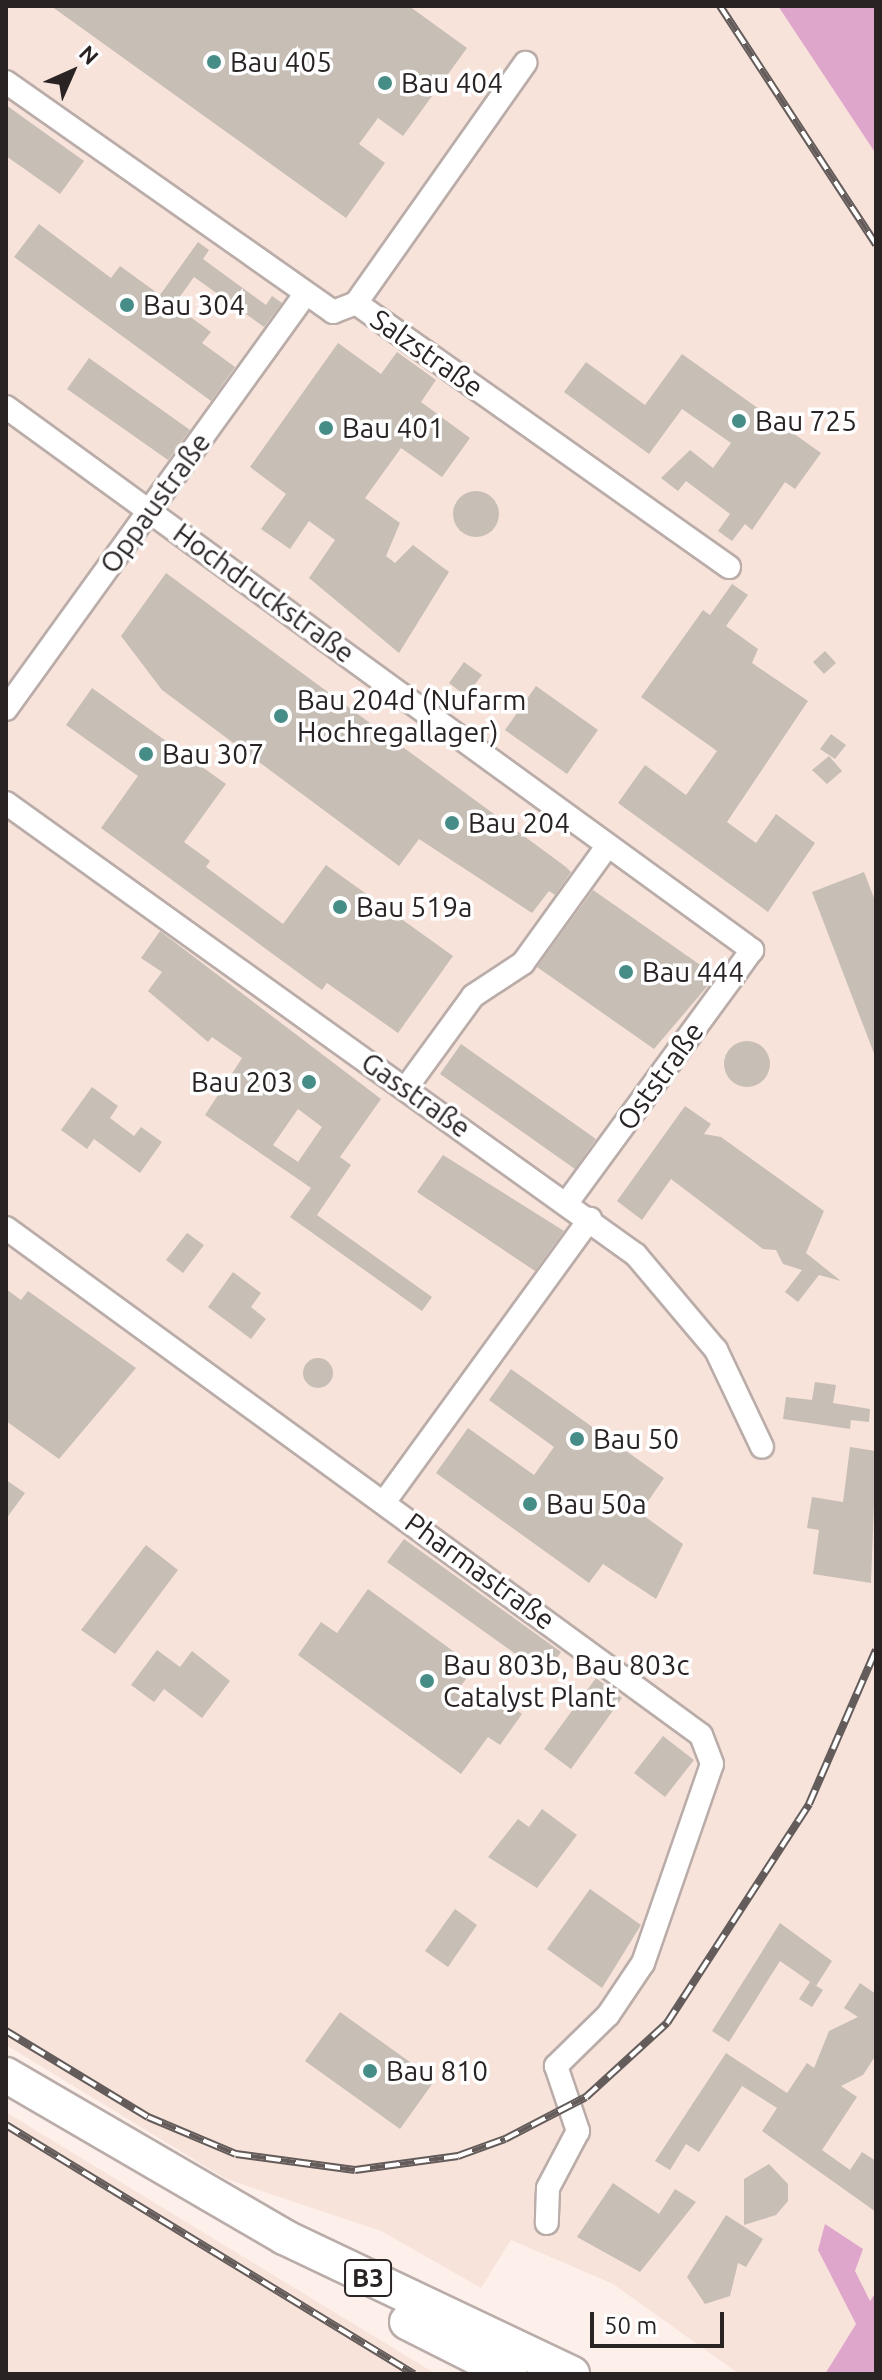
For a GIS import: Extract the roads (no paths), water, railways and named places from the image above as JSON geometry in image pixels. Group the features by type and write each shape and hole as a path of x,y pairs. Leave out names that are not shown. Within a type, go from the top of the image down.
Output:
{"main road":[{"name":"B3","path":"6,2075 284,2237 572,2374"},
{"name":"B3","path":"6,2099 265,2251 510,2374"}],"street":[{"path":"356,303 525,63"},
{"name":"Salzstraße","path":"6,82 304,296 333,312 356,303 729,567"},
{"name":"Oppaustraße","path":"6,709 304,296"},
{"name":"Hochdruckstraße","path":"6,407 752,950"},
{"name":"Gasstraße","path":"6,803 590,1219 691,1313 762,1447"},
{"path":"406,1088 473,996 523,963 608,845"},
{"name":"Oststraße","path":"567,1203 752,950"},
{"path":"385,1501 590,1219"},
{"name":"Pharmastraße","path":"6,1228 694,1725 710,1751 712,1764 643,1963 608,2015 556,2066 578,2131 548,2188 547,2223"}],"railway":[{"path":"720,6 876,244"},
{"path":"6,2031 148,2117 236,2154 355,2170 458,2156 505,2139 586,2097 667,2023 809,1804 876,1650"},
{"path":"6,2125 414,2374"}],"place":[{"name":"Bau 405","path":"214,62"},
{"name":"Bau 404","path":"385,83"},
{"name":"Bau 304","path":"127,305"},
{"name":"Bau 725","path":"739,421"},
{"name":"Bau 401","path":"326,428"},
{"name":"Bau 204d (Nufarm Hochregallager)","path":"281,716"},
{"name":"Bau 307","path":"146,754"},
{"name":"Bau 204","path":"452,823"},
{"name":"Bau 519a","path":"340,907"},
{"name":"Bau 444","path":"626,972"},
{"name":"Bau 203","path":"309,1082"},
{"name":"Bau 50","path":"577,1439"},
{"name":"Bau 50a","path":"530,1504"},
{"name":"Bau 803b, Bau 803c Catalyst Plant","path":"427,1681"},
{"name":"Bau 810","path":"370,2071"}]}
